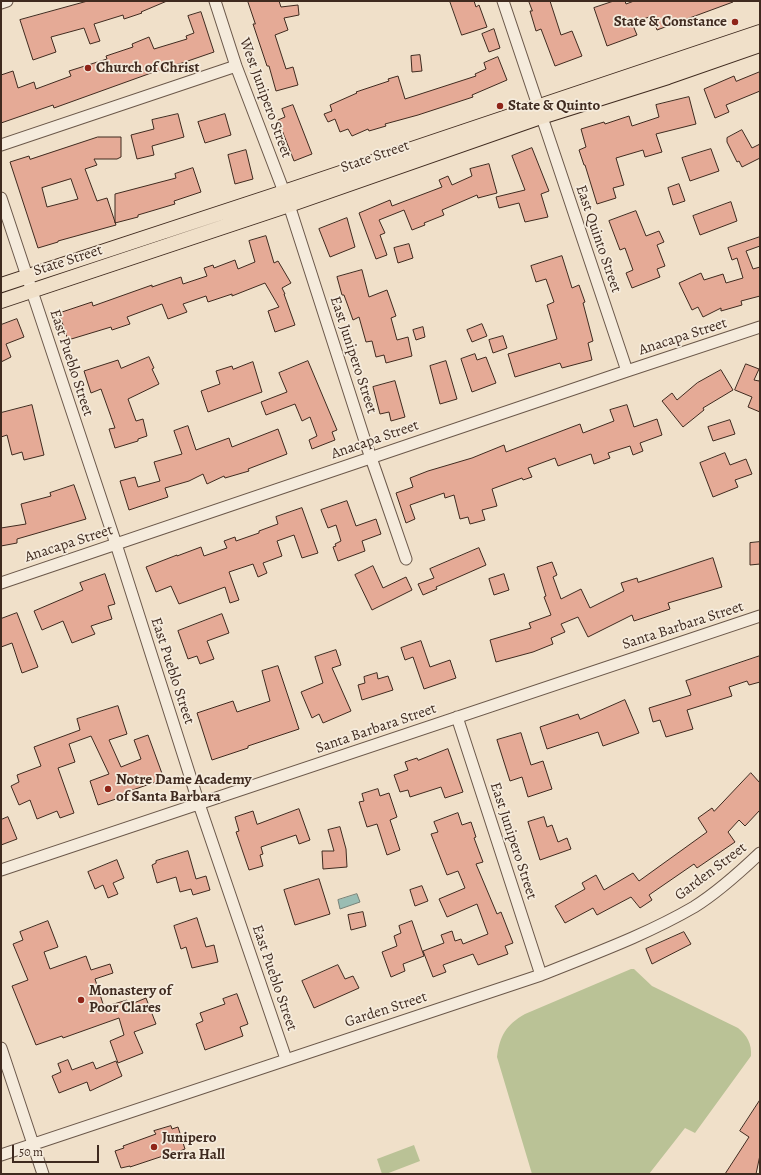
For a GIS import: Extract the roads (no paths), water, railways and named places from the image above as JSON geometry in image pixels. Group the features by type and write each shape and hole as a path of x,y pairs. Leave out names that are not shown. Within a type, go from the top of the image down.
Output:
{"main road":[{"name":"State Street","path":"1,301 287,198 539,112 760,32"},
{"name":"State Street","path":"539,112 668,77 760,45"},
{"name":"State Street","path":"1,285 287,198"}],"street":[{"path":"1,3 7,1"},
{"name":"West Junipero Street","path":"215,1 236,66 287,198"},
{"name":"East Quinto Street","path":"502,1 627,371"},
{"path":"1,145 236,66"},
{"name":"East Pueblo Street","path":"1,198 116,544 199,804 286,1060"},
{"name":"East Junipero Street","path":"287,198 371,457 406,559"},
{"name":"Anacapa Street","path":"1,582 760,327"},
{"name":"Santa Barbara Street","path":"1,870 760,616"},
{"name":"East Junipero Street","path":"457,717 541,974"},
{"name":"Garden Street","path":"1,1155 541,974 643,933 686,911 726,884 760,853"},
{"path":"1,1048 43,1174"}],"water":[{"path":"357,894 360,902 340,909 338,900"}],"place":[{"name":"State & Constance","path":"735,22"},
{"name":"Church of Christ","path":"88,68"},
{"name":"State & Quinto","path":"500,106"},
{"name":"Notre Dame Academy of Santa Barbara","path":"108,789"},
{"name":"Monastery of Poor Clares","path":"81,1000"},
{"name":"Junipero Serra Hall","path":"154,1147"}]}
